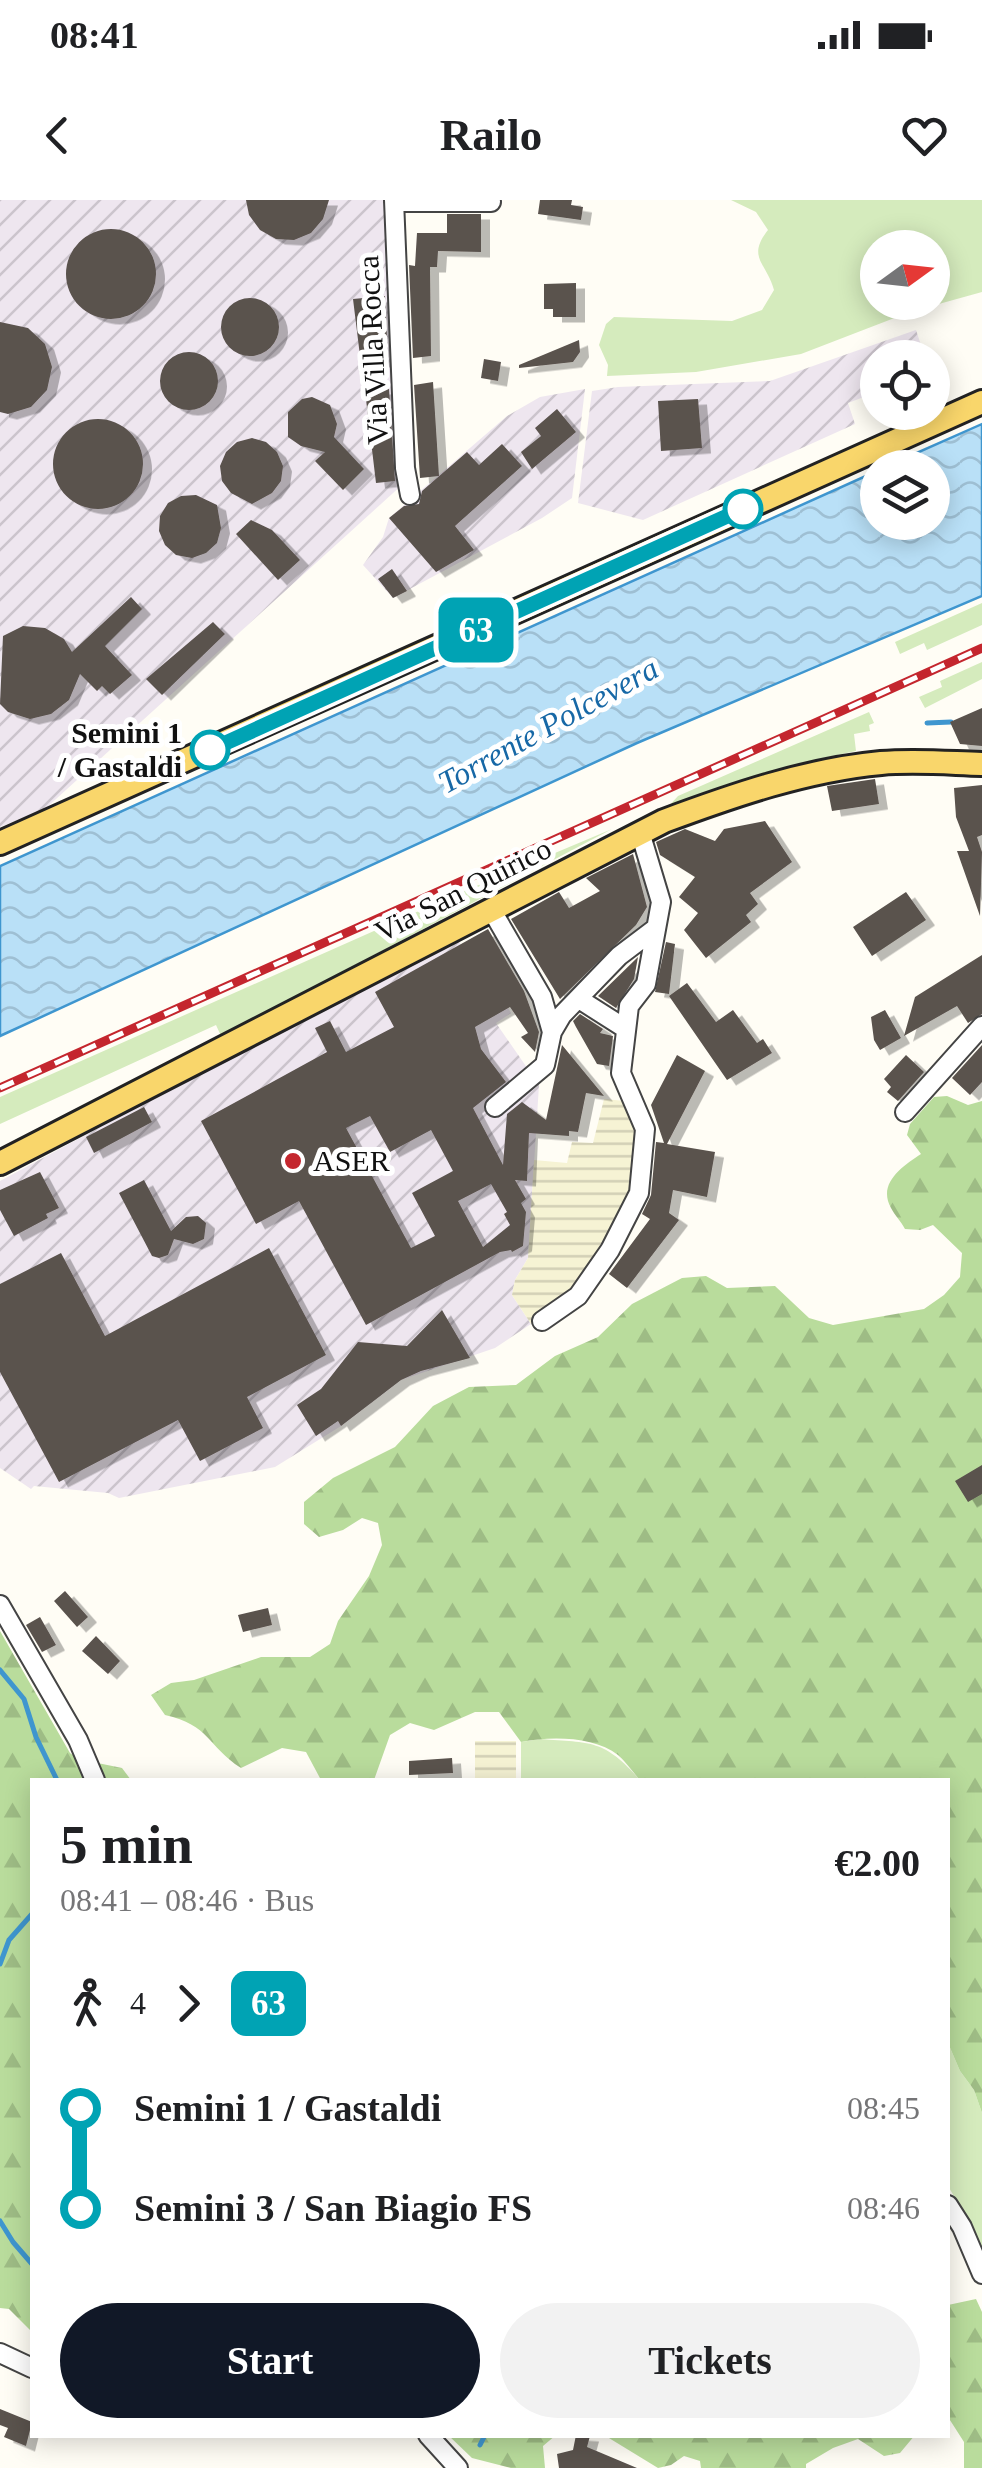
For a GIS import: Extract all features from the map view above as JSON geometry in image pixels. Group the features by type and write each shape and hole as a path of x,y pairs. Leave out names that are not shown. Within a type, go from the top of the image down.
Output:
{"main road":[{"path":"0,843 982,402"},
{"name":"Via San Quirico","path":"0,1163 640,832 768,785 832,770 905,762 982,764"}],"street":[{"name":"Via Villa Rocca","path":"410,495 405,468 394,201 491,202"},
{"path":"542,1321 578,1296 610,1250 639,1193 645,1129 620,1073 629,1006 646,984 660,902 640,832"},
{"path":"491,910 542,997 552,1032"},
{"path":"495,1107 545,1065 552,1032 562,1015 619,956 656,928"},
{"path":"579,1000 626,1029"},
{"path":"905,1112 982,1026"},
{"path":"0,1605 78,1740 94,1778"},
{"path":"950,2208 982,2274"},
{"path":"0,2352 30,2367"},
{"path":"431,2438 458,2468"}],"shaded area":[{"path":"0,200 389,200 403,484 45,809 0,827"},
{"path":"916,330 919,340 887,340"},
{"path":"860,350 860,398 848,403 855,424 643,520 578,503 592,391 770,381"},
{"path":"585,389 572,498 393,598 363,565 383,537 389,518 507,416 540,397"},
{"path":"456,936 474,968 482,964 511,1013 496,1023 539,1085 528,1258 515,1280 512,1295 531,1324 495,1348 401,1380 341,1426 275,1467 119,1498 108,1493 34,1486 31,1489 0,1468 0,1181"},
{"path":"604,1099 625,1101 637,1130 631,1191 573,1293 531,1324 512,1295 515,1280 528,1258 534,1160 567,1163 572,1142 593,1143"},
{"path":"475,1741 516,1741 516,1778 475,1778"}],"green space":[{"path":"731,200 982,200 982,292 950,301 950,230 860,230 860,320 889,320 801,354 696,372 607,376 608,365 599,345 606,324 614,317 732,321 762,310 774,290 758,254 768,230 756,212"},
{"path":"982,603 982,625 927,650 924,643 900,654 895,642"},
{"path":"982,662 982,679 925,708 919,697 942,687 940,681"},
{"path":"869,712 874,723 869,725 870,731 854,734 856,751 818,759 667,808 678,796"},
{"path":"612,829 221,1036 216,1025 0,1124 0,1097"},
{"path":"947,1096 968,1105 982,1101 982,2113 950,2048 950,1778 638,1778 621,1758 597,1744 571,1739 521,1742 499,1712 475,1712 434,1730 410,1723 390,1735 375,1778 320,1778 306,1752 282,1748 241,1768 200,1730 165,1715 151,1695 171,1683 194,1680 261,1657 310,1657 330,1644 338,1621 369,1576 382,1545 378,1523 362,1518 343,1530 319,1537 304,1524 304,1502 333,1478 395,1447 433,1406 469,1387 516,1385 555,1356 598,1337 632,1304 682,1278 706,1276 727,1288 775,1286 809,1318 833,1325 924,1309 944,1295 960,1277 962,1253 933,1225 920,1230 905,1229 891,1208 887,1191 894,1176 921,1154 907,1135 910,1124 934,1097"},
{"path":"0,1631 70,1753 78,1759 122,1768 130,1778 30,1778 30,2330 9,2309 0,2308"},
{"path":"540,1739 596,1746 616,1757 638,1778 521,1778 521,1742"},
{"path":"950,2048 982,2113 982,2249 950,2189"},
{"path":"976,2299 982,2312 982,2468 964,2468 964,2442 950,2420 950,2305"},
{"path":"451,2438 552,2438 543,2446 545,2468 511,2468 472,2458"},
{"path":"609,2438 912,2438 900,2453 884,2456 858,2439 833,2448 806,2464 806,2468 701,2468 700,2461 684,2456 658,2468"}],"water":[{"name":"Torrente Polcevera","path":"982,424 982,596 637,743 0,1036 0,866 860,479 860,540 950,540 950,450 923,450"}],"building":[{"path":"246,200 329,200 323,219 311,233 294,240 276,239 260,230 249,215"},
{"path":"540,200 572,200 571,205 583,207 581,220 538,214"},
{"path":"447,214 481,214 481,252 438,251 437,267 430,267 431,356 413,358 409,265 415,266 417,233 447,233"},
{"path":"111,229 128,232 143,242 153,257 153,291 143,306 128,316 111,319 94,316 79,306 69,291 66,274 69,257 79,242 94,232"},
{"path":"576,283 576,317 553,317 553,309 544,309 544,284"},
{"path":"385,296 388,361 361,364 353,299"},
{"path":"250,298 271,306 279,327 271,348 250,356 229,348 221,327 229,306"},
{"path":"0,322 28,328 45,344 52,367 47,390 31,407 8,414 0,412"},
{"path":"579,340 580,352 573,362 519,368 519,365"},
{"path":"189,352 209,361 218,381 209,401 189,410 169,401 160,381 169,361"},
{"path":"484,359 501,362 498,381 481,378"},
{"path":"433,382 439,476 420,478 414,385"},
{"path":"389,388 395,481 376,483 365,391"},
{"path":"312,397 330,405 337,424 334,437 364,469 343,490 315,461 325,452 301,446 288,437 288,412 302,399"},
{"path":"698,399 702,448 661,451 658,401"},
{"path":"557,409 576,432 532,469 521,452 541,436 535,428"},
{"path":"98,419 130,432 143,464 130,496 98,509 66,496 53,464 66,432"},
{"path":"252,438 266,442 277,452 283,466 281,481 272,493 252,504 231,493 222,481 220,466 226,452 237,442"},
{"path":"502,444 522,466 455,526 474,550 436,572 389,518 404,506 419,504 422,491 467,452 479,465"},
{"path":"196,495 217,505 221,528 217,543 192,558 176,555 165,545 159,531 160,516 168,503 181,496"},
{"path":"251,520 272,530 300,560 278,580 236,534"},
{"path":"392,569 407,591 393,598 378,579"},
{"path":"131,597 142,609 105,646 132,675 110,694 102,686 97,691 80,674 69,700 51,714 30,719 8,712 0,704 3,636 23,626 45,628 64,639 72,652"},
{"path":"213,622 225,634 162,695 146,679"},
{"path":"982,708 982,746 960,744 950,722"},
{"path":"875,779 879,804 832,811 827,786"},
{"path":"982,785 982,835 977,837 982,852 980,916 957,851 969,851 956,817 954,788"},
{"path":"765,821 792,862 750,893 758,904 746,915 751,922 706,958 684,930 698,913 679,897 695,877 660,855 656,842 685,829 715,841 724,829"},
{"path":"633,854 647,907 636,925 560,999 511,919 559,892 569,908 600,891 586,878"},
{"path":"906,892 926,920 872,956 853,927"},
{"path":"488,929 524,991 539,1032 535,1052 521,1037 528,1033 510,1007 475,1027 481,1049 506,1082 473,1108 503,1165 507,1114 522,1102 546,1120 562,1045 604,1096 586,1093 578,1132 569,1131 569,1136 529,1133 527,1181 515,1180 526,1199 521,1203 526,1212 523,1246 512,1252 500,1252 366,1325 299,1201 256,1224 201,1121 327,1052 315,1028 330,1021 346,1052 394,1027 375,992","holes":["370,1116 390,1152 431,1130 453,1171 412,1193 435,1236 411,1248 346,1128","491,1184 510,1225 483,1247 458,1201"]},
{"path":"666,942 675,944 669,994 655,992"},
{"path":"982,955 982,1014 968,1023 957,1006 904,1036 915,997"},
{"path":"638,957 634,979 616,1008 598,996"},
{"path":"687,983 716,1022 733,1010 757,1043 763,1039 772,1053 727,1080 669,996"},
{"path":"885,1010 901,1038 880,1050 874,1040 871,1017"},
{"path":"580,1014 603,1029 600,1033 613,1036 609,1066 597,1064 576,1027 573,1021"},
{"path":"982,1045 982,1082 970,1095 952,1078"},
{"path":"677,1055 705,1071 667,1144 715,1152 707,1197 673,1190 669,1213 679,1220 627,1288 609,1274 650,1219 642,1214 651,1195 656,1142 664,1143 651,1105"},
{"path":"906,1055 924,1072 898,1101 887,1092 891,1087 884,1079"},
{"path":"144,1107 152,1122 94,1153 86,1137"},
{"path":"40,1172 59,1208 14,1236 0,1210 0,1190"},
{"path":"144,1180 171,1231 186,1217 198,1216 206,1223 204,1239 193,1244 174,1239 168,1255 152,1256 119,1193"},
{"path":"269,1248 326,1355 247,1397 263,1428 200,1461 178,1420 59,1482 0,1372 0,1284 61,1253 105,1336"},
{"path":"442,1310 470,1358 401,1380 341,1426 338,1421 316,1436 297,1405 321,1389 358,1342 407,1346"},
{"path":"982,1465 982,1494 968,1502 955,1481"},
{"path":"65,1591 88,1617 77,1627 54,1601"},
{"path":"268,1608 272,1625 243,1632 238,1615"},
{"path":"40,1617 56,1645 42,1652 26,1625"},
{"path":"96,1636 120,1661 108,1674 82,1651"},
{"path":"452,1758 453,1773 409,1775 409,1761"},
{"path":"0,2409 30,2421 26,2446 4,2437 8,2428 0,2425"},
{"path":"575,2438 589,2438 587,2447 637,2468 559,2468 557,2454 573,2450"}],"waterway":[{"path":"927,723 951,722"},
{"path":"0,1670 24,1699 36,1737 56,1778"},
{"path":"0,1964 9,1940 30,1916"},
{"path":"0,2221 30,2262"},
{"path":"480,2445 484,2438"}],"railway":[{"path":"0,1088 982,648"}],"bus line":[{"name":"63","path":"210,750 743,509"}],"place":[{"name":"Semini 1 / Gastaldi","path":"210,750"},
{"name":"ASER","path":"293,1161"}]}
